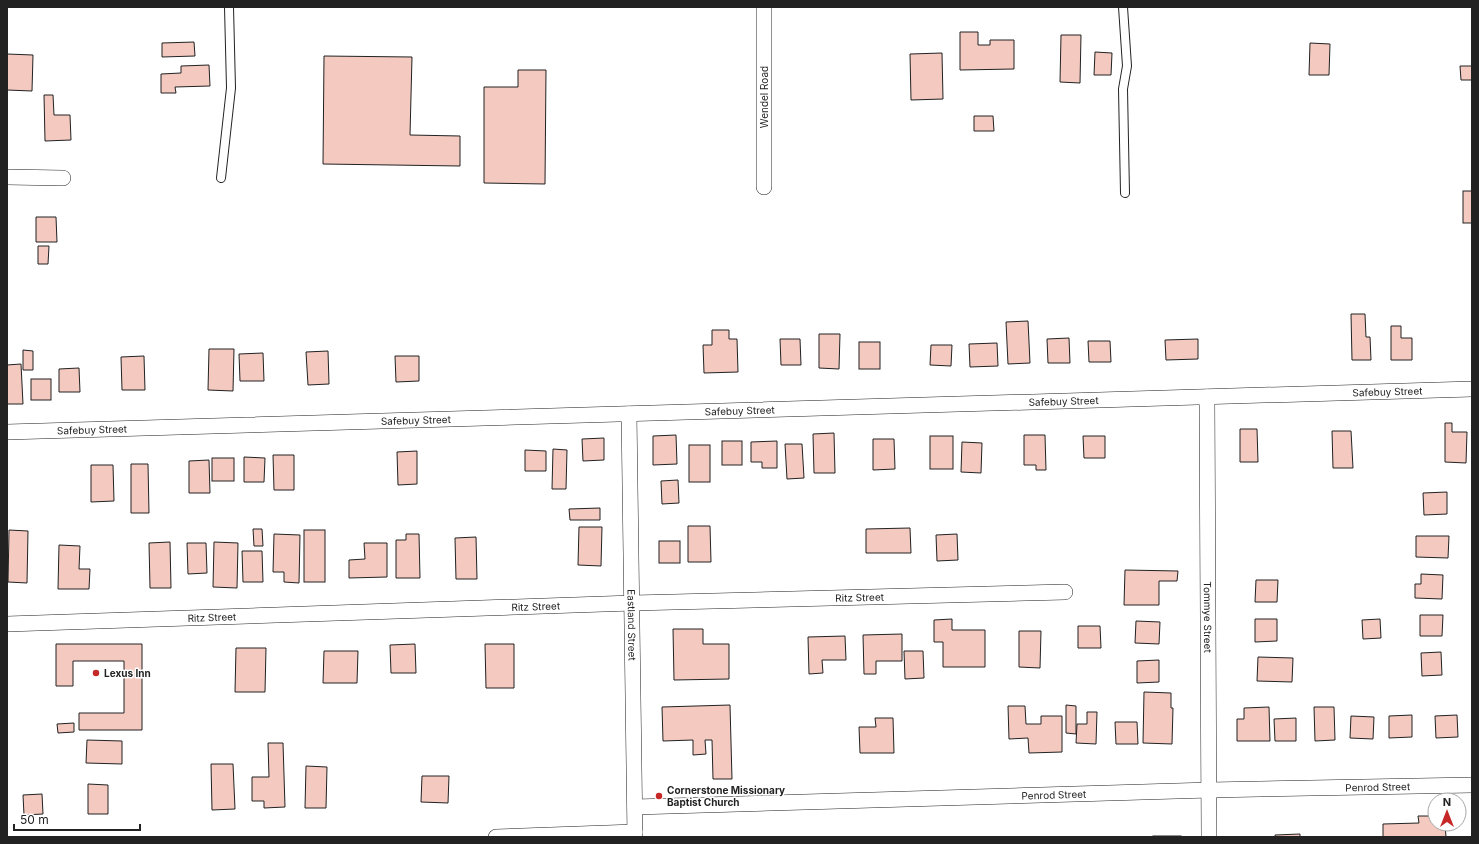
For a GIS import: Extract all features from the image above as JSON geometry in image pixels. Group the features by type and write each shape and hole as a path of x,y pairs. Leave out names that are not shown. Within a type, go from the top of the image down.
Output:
{"street":[{"name":"Wendel Road","path":"764,7 764,187"},
{"path":"7,177 63,178"},
{"name":"Safebuy Street","path":"7,432 1472,390"},
{"name":"Tommye Street","path":"1207,397 1210,790 1209,837"},
{"name":"Eastland Street","path":"629,414 636,807 635,835"},
{"name":"Ritz Street","path":"7,624 633,603 1065,592"},
{"name":"Penrod Street","path":"636,807 1210,790 1472,785"},
{"path":"496,837 635,835"}],"lane":[{"path":"221,178 231,88 229,7"},
{"path":"1124,7 1127,66 1123,89 1125,193"}],"building":[{"path":"960,32 978,32 978,45 990,45 990,40 1014,40 1014,69 960,70"},
{"path":"1061,35 1081,35 1080,83 1060,82"},
{"path":"194,42 195,56 162,57 162,43"},
{"path":"1310,43 1330,44 1329,75 1309,75"},
{"path":"1095,52 1112,53 1111,75 1094,75"},
{"path":"942,53 943,99 911,100 910,54"},
{"path":"7,54 33,55 32,91 7,90"},
{"path":"324,56 412,57 410,135 460,136 460,166 323,164"},
{"path":"209,65 210,86 175,87 176,93 161,93 161,74 181,73 181,66"},
{"path":"1460,66 1472,66 1472,80 1461,80"},
{"path":"518,70 546,70 545,184 484,183 484,87 518,87"},
{"path":"44,95 53,95 54,115 70,115 71,140 45,141"},
{"path":"974,116 993,116 994,131 974,131"},
{"path":"1463,191 1472,191 1472,223 1463,223"},
{"path":"36,217 56,217 57,242 36,242"},
{"path":"38,246 49,246 48,264 38,264"},
{"path":"1351,314 1365,314 1366,337 1370,337 1371,360 1352,360"},
{"path":"1028,321 1030,363 1008,364 1006,322"},
{"path":"1391,326 1401,326 1401,338 1412,338 1412,360 1391,360"},
{"path":"712,330 729,330 729,339 737,339 738,372 704,373 703,345 712,345"},
{"path":"819,334 840,334 839,369 819,368"},
{"path":"1069,338 1070,363 1048,363 1047,339"},
{"path":"780,339 800,339 801,365 781,365"},
{"path":"1198,339 1198,359 1166,360 1165,340"},
{"path":"1088,341 1110,341 1111,362 1089,362"},
{"path":"859,342 880,342 880,369 859,369"},
{"path":"997,343 998,366 970,367 969,344"},
{"path":"931,345 952,345 951,366 930,365"},
{"path":"209,349 234,349 233,391 208,390"},
{"path":"23,350 33,351 33,370 23,370"},
{"path":"328,351 329,384 308,385 306,352"},
{"path":"263,353 264,381 240,381 239,354"},
{"path":"144,356 145,390 122,390 121,357"},
{"path":"395,356 419,356 419,381 396,382"},
{"path":"21,364 23,404 7,404 7,365"},
{"path":"79,368 80,392 59,392 59,369"},
{"path":"31,379 51,379 51,400 31,400"},
{"path":"1445,423 1452,423 1452,432 1467,432 1466,463 1445,462"},
{"path":"1240,429 1257,429 1258,462 1240,462"},
{"path":"1332,431 1351,431 1353,468 1333,468"},
{"path":"834,433 835,473 814,473 813,434"},
{"path":"676,435 677,464 653,465 653,436"},
{"path":"1024,435 1045,435 1046,470 1036,470 1036,465 1024,465"},
{"path":"930,436 953,436 953,469 930,469"},
{"path":"1083,436 1105,436 1105,458 1084,458"},
{"path":"604,438 604,460 583,461 582,439"},
{"path":"873,439 894,439 895,469 873,470"},
{"path":"722,441 742,441 742,465 722,465"},
{"path":"777,441 777,468 762,468 762,462 751,462 751,442"},
{"path":"962,442 982,443 981,473 961,472"},
{"path":"785,444 802,444 804,478 787,479"},
{"path":"689,445 710,445 710,482 689,482"},
{"path":"553,449 567,450 566,489 552,489"},
{"path":"525,450 546,451 546,471 525,471"},
{"path":"417,451 417,484 398,485 397,452"},
{"path":"273,455 294,455 294,490 274,490"},
{"path":"244,457 265,458 264,482 244,482"},
{"path":"212,458 234,458 234,481 212,481"},
{"path":"209,460 210,493 189,493 189,461"},
{"path":"131,464 148,464 149,513 131,513"},
{"path":"91,465 113,465 114,501 91,502"},
{"path":"678,480 679,503 662,504 661,481"},
{"path":"1447,492 1447,514 1424,515 1423,493"},
{"path":"600,508 600,520 570,520 569,509"},
{"path":"688,526 710,526 711,562 688,562"},
{"path":"579,527 602,527 601,566 578,565"},
{"path":"910,528 911,553 866,553 866,529"},
{"path":"253,529 262,529 263,546 254,546"},
{"path":"9,530 28,531 27,583 8,582"},
{"path":"304,530 325,530 325,582 304,582"},
{"path":"274,534 300,535 299,583 284,582 284,572 273,572"},
{"path":"406,534 419,534 420,578 396,578 396,540 406,540"},
{"path":"957,534 958,560 937,561 936,535"},
{"path":"1416,536 1449,536 1448,558 1416,557"},
{"path":"476,537 477,579 456,579 455,538"},
{"path":"659,541 680,541 680,563 659,563"},
{"path":"170,542 171,588 150,588 149,543"},
{"path":"214,542 238,543 237,588 213,587"},
{"path":"187,543 206,543 207,573 188,574"},
{"path":"364,543 387,543 387,577 349,578 349,560 365,559"},
{"path":"59,545 80,546 79,569 90,569 89,589 58,589"},
{"path":"242,551 262,551 263,582 243,582"},
{"path":"1125,570 1178,571 1177,581 1159,581 1159,605 1124,605"},
{"path":"1421,574 1443,575 1442,599 1415,598 1415,584 1421,584"},
{"path":"1256,580 1278,580 1277,602 1255,602"},
{"path":"1420,615 1443,615 1442,636 1420,636"},
{"path":"952,619 952,630 985,630 985,667 943,667 943,642 934,642 934,620"},
{"path":"1255,619 1277,619 1277,641 1255,642"},
{"path":"1380,619 1381,638 1363,639 1362,620"},
{"path":"1136,621 1160,622 1159,644 1135,643"},
{"path":"1078,626 1100,626 1101,648 1078,648"},
{"path":"673,629 703,629 703,644 729,644 729,679 674,680"},
{"path":"1019,631 1041,631 1040,668 1019,667"},
{"path":"902,634 902,661 876,661 876,674 864,674 863,635"},
{"path":"845,636 846,660 822,660 823,673 809,674 808,637"},
{"path":"56,644 142,644 142,730 79,730 79,713 124,713 124,661 73,661 73,686 56,686"},
{"path":"415,644 416,673 391,673 390,645"},
{"path":"485,644 514,644 514,688 486,688"},
{"path":"236,648 266,648 265,692 235,692"},
{"path":"324,651 358,651 357,683 323,683"},
{"path":"904,651 923,651 924,678 905,679"},
{"path":"1441,652 1442,675 1422,676 1421,653"},
{"path":"1258,657 1293,658 1292,682 1257,681"},
{"path":"1159,660 1159,682 1137,683 1137,661"},
{"path":"1144,692 1171,693 1171,708 1173,708 1172,744 1143,743"},
{"path":"730,705 732,779 713,779 712,740 705,740 706,754 693,755 693,740 663,741 662,707"},
{"path":"1066,705 1076,706 1076,734 1066,733"},
{"path":"1008,706 1025,706 1026,724 1041,724 1041,716 1062,716 1062,752 1029,753 1028,738 1009,739"},
{"path":"1269,707 1270,741 1237,741 1237,719 1244,719 1244,708"},
{"path":"1314,707 1334,707 1335,740 1315,741"},
{"path":"1087,712 1097,712 1096,744 1076,743 1077,724 1087,724"},
{"path":"1412,715 1412,737 1389,738 1389,716"},
{"path":"1457,715 1458,737 1436,738 1435,716"},
{"path":"1351,716 1374,717 1373,739 1350,738"},
{"path":"875,718 893,718 894,753 860,753 859,727 876,727"},
{"path":"1296,718 1296,741 1275,741 1274,719"},
{"path":"1115,722 1137,722 1138,744 1116,744"},
{"path":"74,723 74,732 58,733 57,724"},
{"path":"87,740 122,741 122,764 86,763"},
{"path":"268,743 283,743 285,807 264,808 264,801 252,801 252,777 269,777"},
{"path":"211,764 233,764 235,809 212,810"},
{"path":"306,766 327,767 326,808 305,808"},
{"path":"422,776 449,776 448,803 421,802"},
{"path":"88,784 108,785 108,814 88,814"},
{"path":"42,794 43,814 24,815 23,795"},
{"path":"1418,816 1427,816 1427,832 1446,832 1446,837 1383,837 1383,824 1419,823"},
{"path":"1300,834 1300,837 1275,837 1275,835"},
{"path":"1181,836 1181,837 1153,837"}],"place":[{"name":"Lexus Inn","path":"96,673"},
{"name":"Cornerstone Missionary Baptist Church","path":"659,796"}]}
